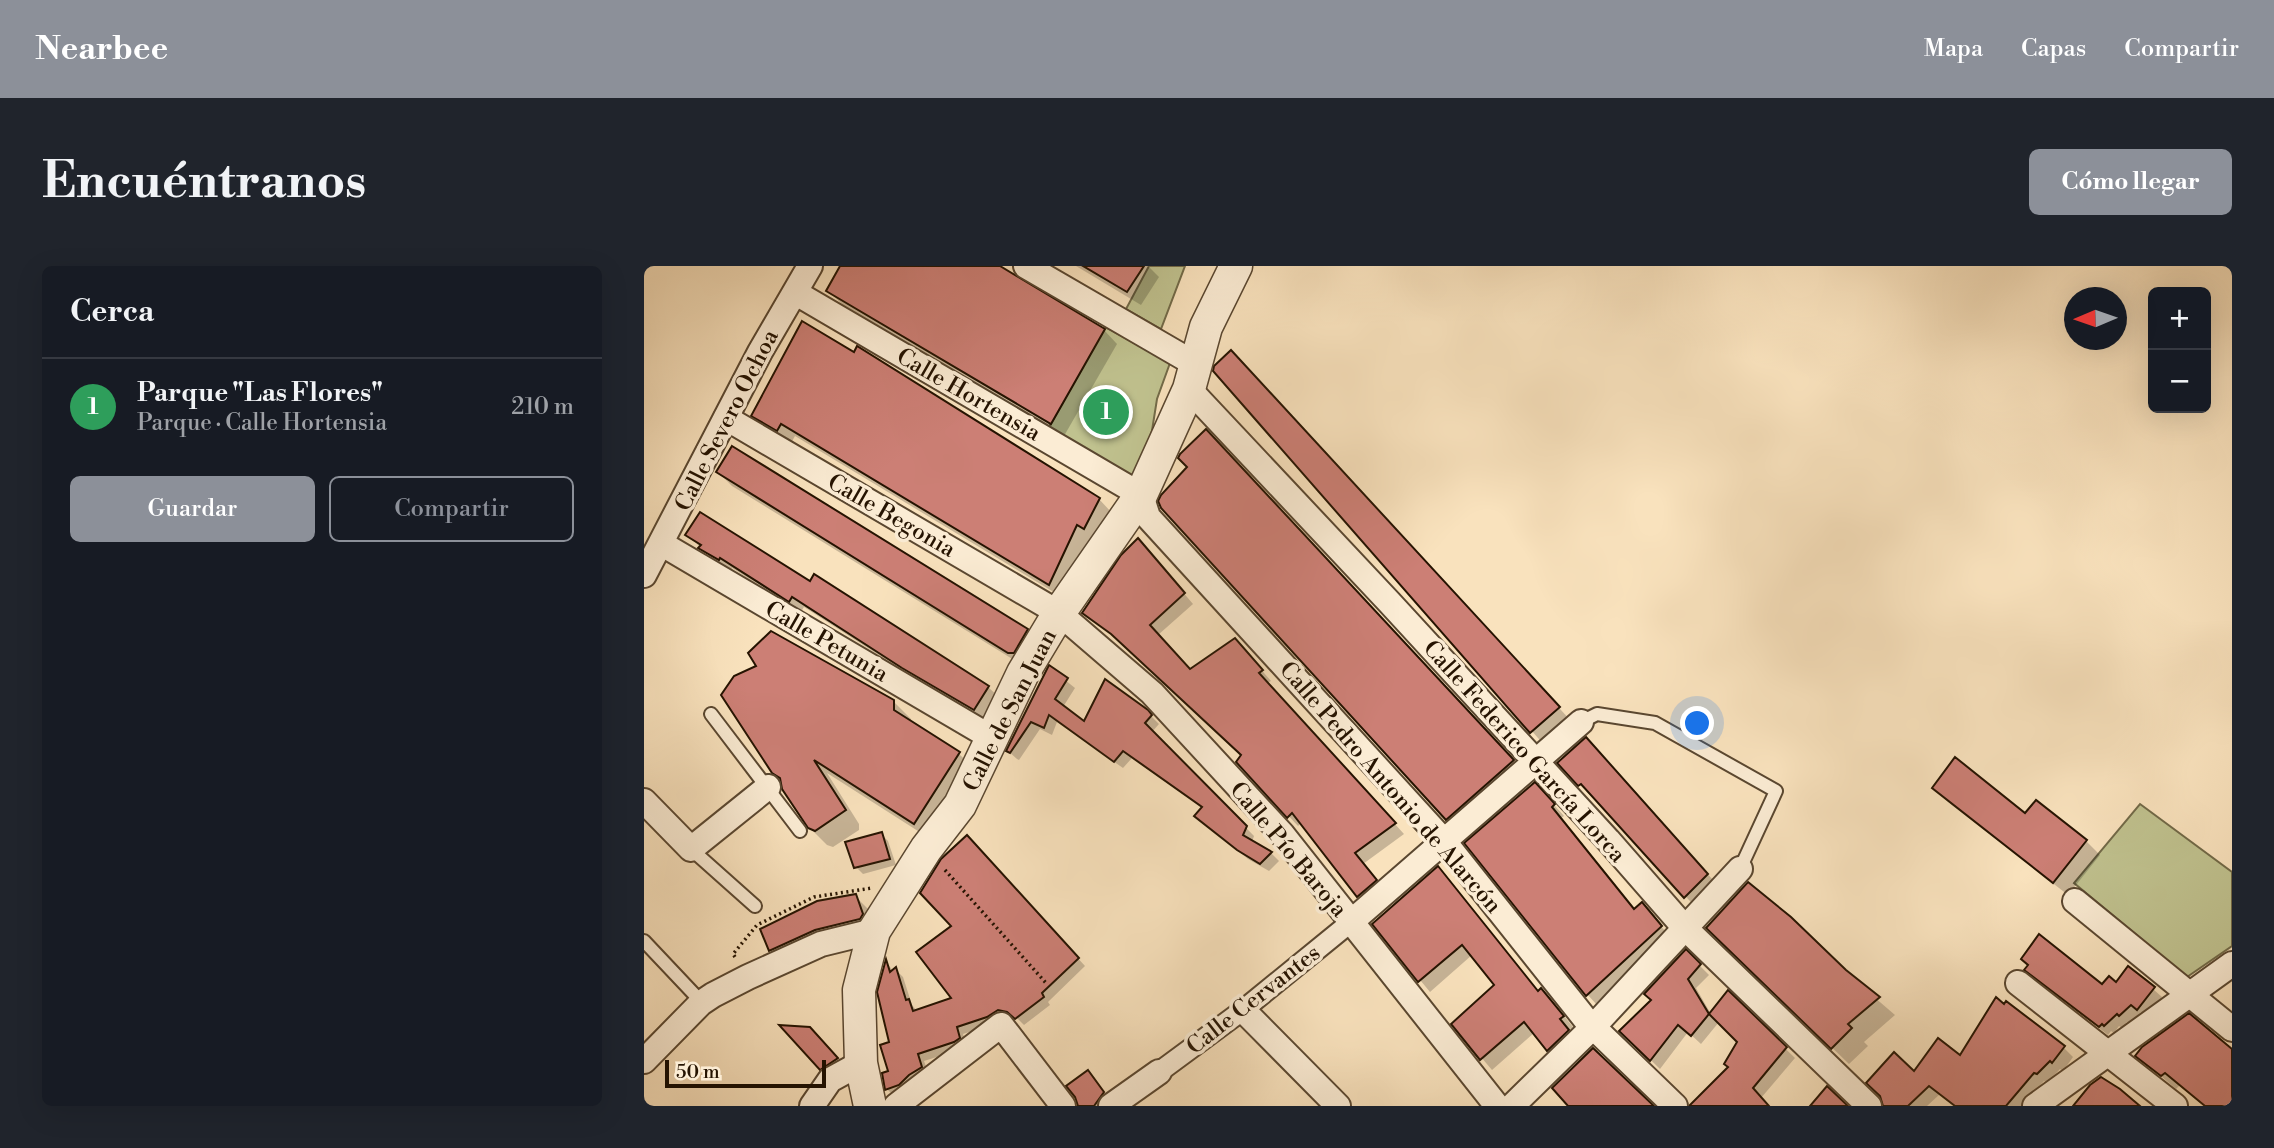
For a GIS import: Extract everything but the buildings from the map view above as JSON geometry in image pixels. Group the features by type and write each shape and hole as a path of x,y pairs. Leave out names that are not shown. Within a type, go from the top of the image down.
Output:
{"street":[{"name":"Calle Severo Ochoa","path":"644,575 779,317 810,266"},
{"name":"Calle Federico García Lorca","path":"1026,266 1192,377 1390,603 1684,928 1869,1106"},
{"name":"Calle de San Juan","path":"870,1106 861,1063 859,990 874,931 918,862 960,805 1023,673 1059,613 1141,495 1192,377 1206,327 1231,276"},
{"name":"Calle Hortensia","path":"796,293 1141,495"},
{"name":"Calle Begonia","path":"726,418 1059,613"},
{"name":"Calle Pedro Antonio de Alarcón","path":"1141,495 1148,517 1443,840 1586,1020 1675,1106"},
{"name":"Calle Petunia","path":"662,544 992,738"},
{"name":"Calle Pío Baroja","path":"1059,613 1152,693 1282,834 1497,1106"},
{"name":"Calle Cervantes","path":"1111,1106 1244,1010 1351,922 1581,722"},
{"path":"644,801 691,849 768,787"},
{"path":"1512,1106 1594,1026 1741,869"},
{"path":"2075,901 2232,1029"},
{"path":"647,1052 701,1003 748,976 821,944 874,931"},
{"path":"2035,1106 2232,964"},
{"path":"2018,984 2175,1106"},
{"path":"1244,1010 1338,1106"},
{"path":"897,1106 1002,1025 1063,1106"},
{"path":"812,1106 830,1080 861,1063"}],"lane":[{"path":"711,714 800,831"},
{"path":"1581,722 1597,714 1655,723 1776,791 1741,869"},
{"path":"691,849 755,906"},
{"path":"644,941 694,994"}],"path":[{"path":"748,976 733,954 757,925 814,897 890,885 918,862 1046,983"}],"green space":[{"path":"1149,266 1185,266 1161,329 1126,309"},
{"path":"1105,327 1170,363 1157,399 1151,437 1135,478 1049,427"},
{"path":"2140,804 2232,872 2232,946 2187,977 2074,883"}],"place":[{"name":"Parque \"Las Flores\"","path":"1106,412"}]}
